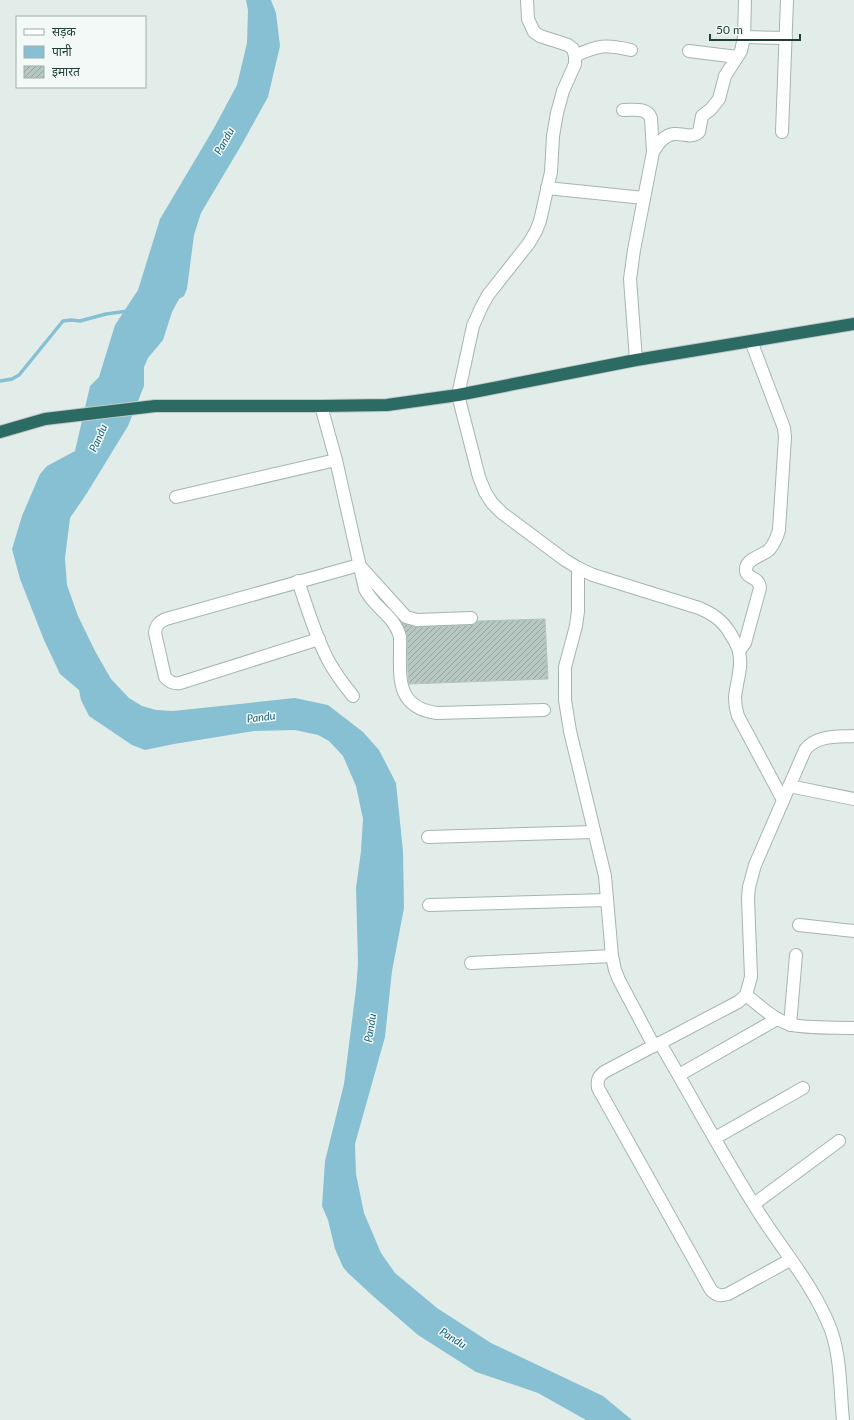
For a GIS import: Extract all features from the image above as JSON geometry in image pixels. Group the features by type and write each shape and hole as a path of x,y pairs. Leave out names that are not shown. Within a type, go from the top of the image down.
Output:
{"highway":[{"path":"0,432 45,419 155,406 321,406 387,404 458,395 636,360 854,324"}],"street":[{"path":"527,0 528,19 534,32 540,36 568,45 573,49 576,56 563,90 557,114 553,136 551,172 536,231 488,295 473,326 458,395 479,477 485,492 492,503 502,513 578,568 593,575 710,613 718,617 736,642 739,651 740,662 735,697 738,716 784,800"},
{"path":"652,152 666,137 674,134 692,136 699,132 702,116 716,104 719,99 725,76 741,51 744,37 745,0"},
{"path":"782,132 787,0"},
{"path":"744,37 786,38"},
{"path":"576,56 592,48 602,46 612,46 631,50"},
{"path":"689,52 737,57"},
{"path":"623,110 646,111 649,113 651,118 652,152 630,280 636,360"},
{"path":"547,188 644,198"},
{"path":"739,651 744,643 760,588 760,584 757,580 747,573 747,564 770,549 776,540 779,530 785,437 782,419 751,341"},
{"path":"321,406 336,460 365,589 368,595 391,619 399,632 401,682 403,692 418,708 429,712 544,710"},
{"path":"176,497 336,460"},
{"path":"319,639 174,684 168,681 165,677 155,633 159,622 166,619 359,565"},
{"path":"359,565 406,617 417,620 471,618"},
{"path":"578,568 578,611 576,626 565,667 565,700 570,731 604,876 612,956 615,970 619,980 657,1044 679,1075 754,1204 816,1299 831,1331 836,1351 843,1420"},
{"path":"298,581 328,660 337,676 353,696"},
{"path":"790,1260 728,1294 721,1296 716,1295 711,1290 598,1088 597,1082 598,1077 604,1072 738,1002 746,995 751,977 748,898 749,887 755,866 805,750 810,744 826,738 854,736"},
{"path":"789,786 854,799"},
{"path":"428,837 594,832"},
{"path":"429,905 607,900"},
{"path":"799,925 854,930"},
{"path":"790,1025 796,955"},
{"path":"471,963 612,956"},
{"path":"746,995 777,1019 790,1025 854,1028"},
{"path":"679,1075 777,1019"},
{"path":"715,1138 803,1088"},
{"path":"754,1204 839,1141"}],"water":[{"name":"Pandu","path":"246,0 271,0 276,13 280,46 268,97 201,213 194,235 187,289 184,296 179,299 172,312 163,340 148,358 144,367 144,386 128,426 70,518 65,558 67,585 78,616 111,679 129,698 142,706 156,710 173,711 295,698 328,705 363,732 379,750 396,783 403,851 404,908 392,971 385,1037 355,1144 356,1174 364,1213 381,1253 395,1273 437,1308 491,1343 603,1396 632,1420 586,1420 538,1393 476,1372 418,1335 374,1297 343,1267 335,1249 328,1220 322,1206 325,1161 344,1084 356,989 358,964 356,888 361,851 363,819 356,786 343,756 329,741 318,735 295,730 254,731 145,750 132,745 89,716 81,700 79,690 60,674 44,640 20,579 12,549 22,516 40,474 47,466 75,451 90,386 99,377 115,325 138,290 160,219 214,128 237,85 247,43 248,10"}],"building":[{"path":"545,619 548,679 409,684 407,637 402,623 417,627 471,625 478,621"}],"waterway":[{"path":"0,381 12,379 19,375 63,321 80,321 106,314 128,311"}]}
